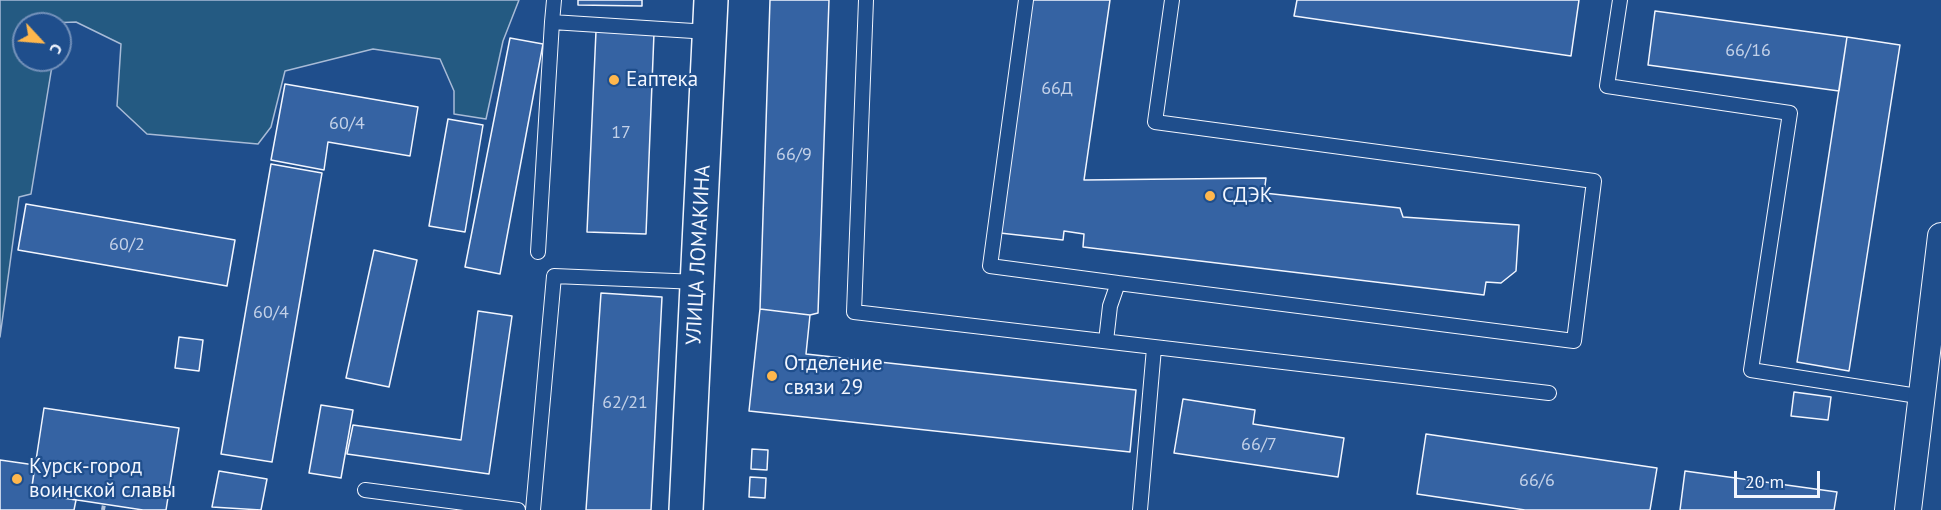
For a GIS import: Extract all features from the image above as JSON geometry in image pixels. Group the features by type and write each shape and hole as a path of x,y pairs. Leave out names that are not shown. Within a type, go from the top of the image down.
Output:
{"main road":[{"name":"УЛИЦА ЛОМАКИНА","path":"686,510 711,0"}],"street":[{"path":"1908,510 1939,274 1941,236"}],"lane":[{"path":"538,252 554,0"},
{"path":"866,0 854,312 1549,393"},
{"path":"1026,0 990,266 1574,341 1594,181 1155,122 1172,0"},
{"path":"1620,0 1607,86 1790,113 1751,370 1923,397"},
{"path":"552,22 709,32"},
{"path":"533,510 554,276 698,282"},
{"path":"1106,341 1110,306 1118,283"},
{"path":"1140,510 1154,348"},
{"path":"365,490 518,510"}],"path":[{"path":"104,504 104,510"}],"shaded area":[{"path":"0,0 519,0 503,41 486,119 454,114 454,91 440,59 373,49 285,71 271,127 258,144 147,134 117,106 121,44 72,22 72,12 12,12 12,72 51,72 31,194 19,197 0,337"}],"building":[{"path":"578,0 642,0 642,6 578,5"},
{"path":"770,0 829,0 818,313 810,315 760,309"},
{"path":"1028,0 1110,0 1084,180 1266,178 1264,193 1400,208 1403,217 1519,225 1516,271 1501,283 1486,282 1484,295 1083,247 1084,234 1064,231 1063,240 1000,233"},
{"path":"1297,0 1579,0 1571,56 1294,16"},
{"path":"1655,11 1847,37 1839,91 1648,65"},
{"path":"596,31 654,33 646,234 587,232"},
{"path":"1847,37 1900,45 1849,371 1797,362"},
{"path":"510,38 543,44 500,274 465,267"},
{"path":"285,84 418,107 410,156 328,142 324,170 271,160"},
{"path":"448,119 483,125 465,232 429,226"},
{"path":"271,164 322,173 272,462 221,454"},
{"path":"26,204 235,240 227,286 18,250"},
{"path":"374,250 417,260 389,387 346,378"},
{"path":"601,293 662,297 651,510 586,510"},
{"path":"760,309 810,315 806,354 1136,390 1130,452 749,411"},
{"path":"478,311 512,316 489,474 347,454 353,425 461,440"},
{"path":"179,337 203,340 199,371 175,368"},
{"path":"1794,392 1831,397 1828,420 1791,416"},
{"path":"1183,399 1255,410 1253,424 1344,438 1338,477 1174,453"},
{"path":"321,405 353,410 341,478 309,473"},
{"path":"44,408 179,428 166,510 143,510 31,493"},
{"path":"1426,434 1657,468 1650,510 1525,510 1417,494"},
{"path":"752,449 768,450 767,470 751,469"},
{"name":"Курск-город воинской славы","path":"0,460 35,465 31,493 76,500 74,510 0,510"},
{"path":"219,471 267,479 261,510 212,507"},
{"path":"1685,471 1837,492 1834,510 1680,510"},
{"path":"750,477 766,478 765,498 749,497"}],"place":[{"name":"Еаптека","path":"614,80"},
{"name":"СДЭК","path":"1210,196"},
{"name":"Отделение связи 29","path":"772,376"},
{"name":"Курск-город воинской славы","path":"17,479"}]}
